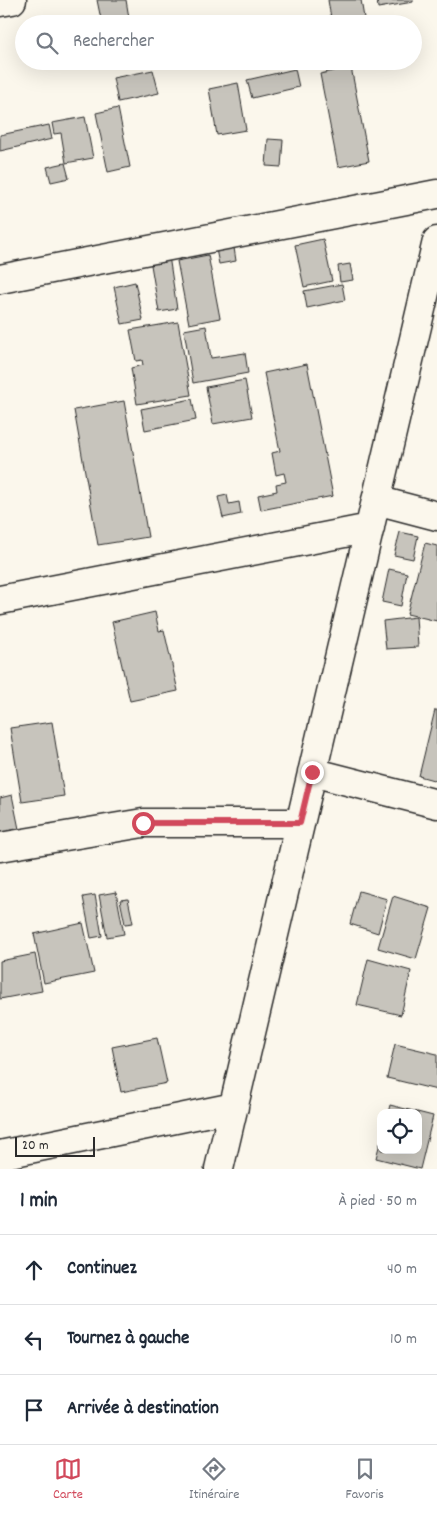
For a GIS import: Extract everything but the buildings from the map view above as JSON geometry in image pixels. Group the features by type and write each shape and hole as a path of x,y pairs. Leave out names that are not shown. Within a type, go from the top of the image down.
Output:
{"street":[{"path":"0,2 12,0"},
{"path":"0,279 437,194"},
{"path":"219,1169 437,241"},
{"path":"376,500 437,516"},
{"path":"0,600 370,528"},
{"path":"312,772 437,804"},
{"path":"0,846 143,823 300,823"},
{"path":"0,1155 234,1107"}],"route":[{"path":"143,823 300,823 312,772"}]}
